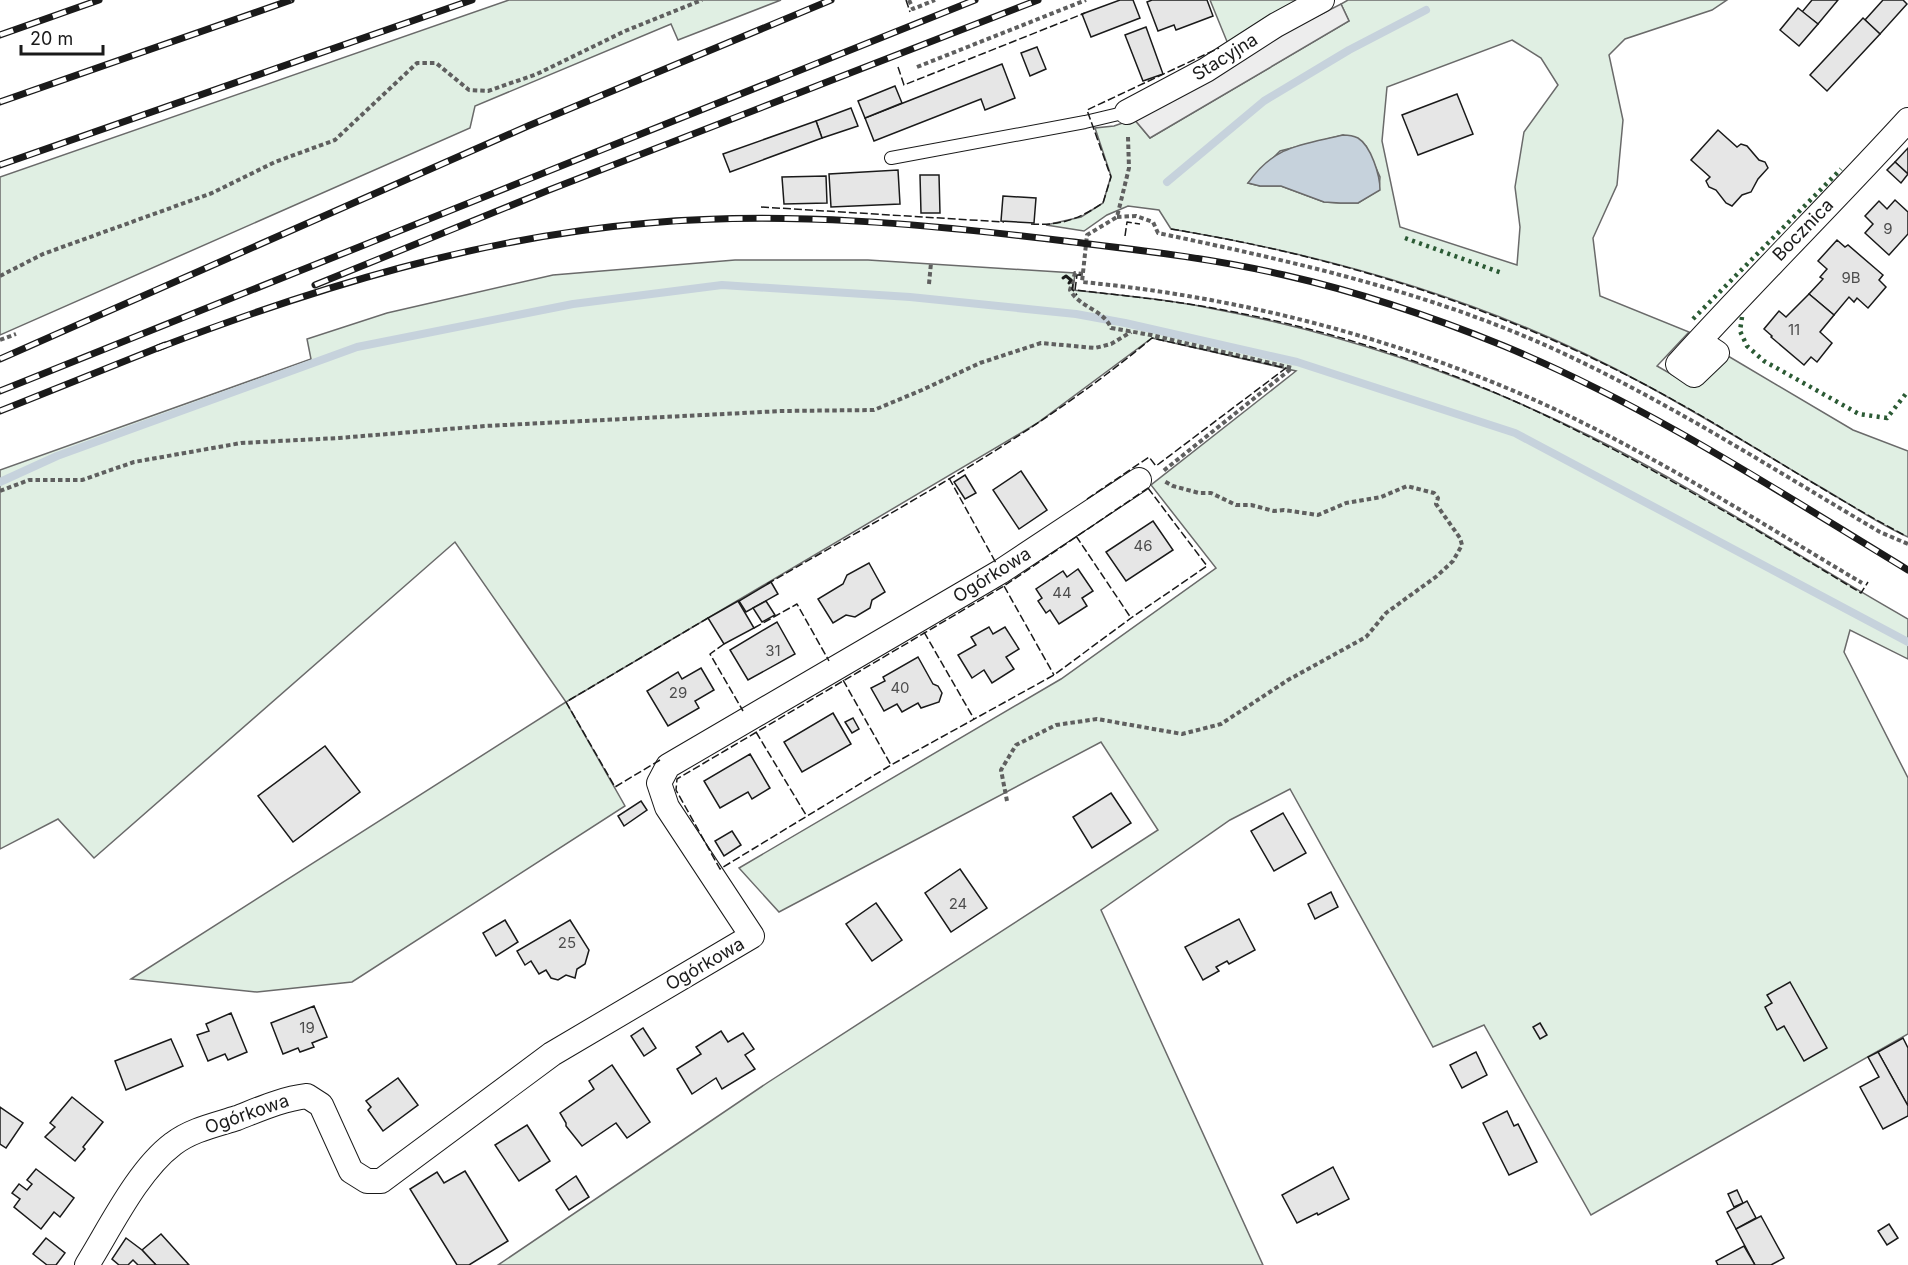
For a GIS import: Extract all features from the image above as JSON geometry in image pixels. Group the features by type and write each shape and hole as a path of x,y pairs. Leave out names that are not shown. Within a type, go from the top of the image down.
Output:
{"street":[{"name":"Stacyjna","path":"1127,112 1206,70 1275,25 1322,0"},
{"name":"Bocznica","path":"1699,341 1908,120"},
{"name":"Ogórkowa","path":"87,1265 132,1192 157,1159 173,1144 198,1131 287,1098 307,1096 321,1105 351,1171 367,1181 381,1181 552,1054 752,936 667,807 659,783 668,766 1000,572 1139,480"}],"lane":[{"path":"891,158 1127,112"}],"path":[{"path":"0,276 44,254 212,193 275,162 335,140 417,63 436,63 469,90 488,91 537,74 625,31 702,0"},
{"path":"909,0 913,9 935,0"},
{"path":"917,67 1086,0"},
{"path":"1117,217 1129,168 1127,112"},
{"path":"1862,583 1598,430 1470,373 1339,329 1204,298 1082,282 1087,235 1117,217 1136,216 1153,222 1158,232 1292,261 1369,281 1503,328 1570,357 1638,391 1880,532 1908,544"},
{"path":"929,284 930,263"},
{"path":"1007,801 1001,770 1016,745 1056,725 1097,719 1182,734 1221,724 1288,680 1366,638 1386,614 1437,576 1453,561 1462,545 1460,537 1436,504 1438,498 1434,493 1407,486 1381,497 1346,503 1318,515 1284,510 1274,511 1251,505 1236,505 1211,493 1199,493 1173,486 1156,476 1292,368 1111,328 1108,321 1074,298 1070,290 1075,273 1083,274"},
{"path":"0,491 30,480 82,480 134,462 240,443 339,438 497,425 782,411 874,410 980,363 1041,343 1095,348 1111,344 1131,332"},
{"path":"0,340 16,333"}],"green space":[{"path":"509,0 781,0 678,40 671,24 475,106 470,128 0,335 0,177"},
{"path":"1210,0 1297,0 1228,44"},
{"path":"1348,0 1727,0 1712,10 1625,39 1609,55 1623,120 1617,185 1593,238 1600,296 1689,332 1657,366 1692,386 1728,356 1853,430 1908,451 1908,537 1873,519 1644,384 1588,355 1473,307 1414,287 1294,253 1171,229 1159,210 1128,206 1107,215 1084,231 1046,225 1081,217 1103,203 1111,176 1095,128 1114,126 1134,119 1150,138 1349,21 1341,4","holes":["1512,40 1541,58 1558,85 1524,132 1515,187 1520,227 1517,265 1400,227 1382,141 1387,87","1343,135 1366,146 1380,177 1379,190 1358,203 1324,202 1281,186 1260,186 1248,183 1280,151"]},
{"path":"735,260 868,260 1075,273 1073,290 1188,304 1254,317 1354,343 1402,358 1498,394 1592,437 1712,502 1908,619 1908,659 1850,630 1844,652 1908,778 1908,1034 1591,1215 1484,1025 1433,1047 1290,789 1230,820 1101,910 1263,1265 498,1265 767,1083 1158,830 1101,742 779,912 739,868 1061,679 1216,568 1151,485 1296,371 1152,338 1036,424 566,702 455,542 94,858 58,819 0,849 0,470 311,359 307,339 387,313 553,275"},
{"path":"566,702 625,806 352,982 257,992 131,979"}],"shaded area":[{"path":"1341,4 1349,21 1150,138 1134,119 1280,35"},
{"path":"1343,135 1356,137 1363,142 1374,161 1378,177 1380,190 1358,203 1324,202 1281,186 1260,186 1248,183 1268,161 1290,148"}],"building":[{"path":"1120,0 1133,0 1140,18 1091,37 1082,14"},
{"path":"1152,0 1207,0 1213,16 1176,30 1174,25 1158,31 1147,2"},
{"path":"1812,0 1838,0 1818,24 1802,12"},
{"path":"1883,0 1903,0 1907,4 1880,34 1865,20"},
{"path":"1798,8 1818,24 1799,46 1780,30"},
{"path":"1863,18 1880,34 1827,91 1810,75"},
{"path":"1146,27 1163,74 1143,81 1125,35"},
{"path":"1037,47 1046,69 1030,76 1021,53"},
{"path":"1002,64 1015,98 985,110 981,99 874,141 865,118"},
{"path":"895,86 902,103 865,118 858,101"},
{"path":"1457,94 1473,134 1418,155 1402,115"},
{"path":"851,108 858,126 822,138 816,121"},
{"path":"816,121 822,138 730,172 723,154"},
{"path":"1718,130 1737,147 1741,144 1747,146 1759,160 1765,162 1768,168 1758,179 1751,192 1742,195 1732,206 1726,203 1716,190 1709,187 1706,181 1710,177 1691,160"},
{"path":"1908,148 1908,174 1895,162"},
{"path":"1895,162 1908,174 1901,183 1887,170"},
{"path":"898,170 900,204 831,207 829,174"},
{"path":"920,175 939,175 940,213 921,213"},
{"path":"826,176 827,203 784,204 782,177"},
{"path":"1003,196 1036,198 1034,223 1001,221"},
{"path":"1895,200 1908,212 1908,234 1889,255 1865,233 1873,224 1865,216 1879,201 1887,209"},
{"path":"1837,240 1845,247 1848,245 1883,275 1879,280 1886,287 1868,308 1857,298 1854,302 1849,297 1834,315 1809,294 1823,279 1820,277 1827,269 1818,261"},
{"path":"1809,294 1834,315 1820,332 1832,343 1817,362 1811,357 1804,365 1764,329 1779,311 1786,317"},
{"path":"1021,471 1047,510 1019,529 993,490"},
{"path":"965,475 976,493 965,499 954,482"},
{"path":"1153,521 1173,550 1126,581 1106,552"},
{"path":"869,563 885,592 872,600 870,608 855,617 846,615 833,623 818,599 843,584 847,575"},
{"path":"1078,569 1093,591 1082,598 1087,606 1059,624 1050,610 1046,613 1038,601 1042,598 1036,589 1063,571 1067,577"},
{"path":"771,582 778,594 746,612 739,601"},
{"path":"738,601 754,628 724,644 708,618"},
{"path":"766,601 775,615 762,622 753,608"},
{"path":"777,622 795,654 748,680 730,650"},
{"path":"989,627 993,634 1005,627 1019,649 1006,657 1014,669 992,683 984,670 972,678 958,655 976,645 971,637"},
{"path":"918,657 933,684 938,686 942,693 939,702 921,708 918,703 902,712 897,704 884,711 871,688 885,681 883,677"},
{"path":"701,668 714,690 695,701 699,708 668,726 647,691 678,672 682,679"},
{"path":"833,713 851,744 802,772 784,742"},
{"path":"853,718 859,729 852,733 845,722"},
{"path":"325,746 360,792 293,842 258,796"},
{"path":"750,754 770,788 752,799 748,792 720,808 704,781"},
{"path":"1111,793 1131,823 1092,848 1073,817"},
{"path":"641,801 647,810 624,826 618,816"},
{"path":"1283,813 1306,853 1274,871 1251,831"},
{"path":"732,831 741,845 724,856 715,841"},
{"path":"960,869 987,908 951,932 925,893"},
{"path":"1331,892 1338,907 1315,919 1308,904"},
{"path":"876,903 902,940 872,961 846,924"},
{"path":"1239,919 1255,950 1229,964 1227,961 1216,967 1219,971 1203,980 1185,947"},
{"path":"505,920 518,942 496,956 483,933"},
{"path":"570,920 589,950 585,964 577,969 575,978 566,975 558,980 551,978 546,970 539,974 531,961 525,965 517,951"},
{"path":"1790,982 1827,1048 1804,1061 1784,1026 1777,1030 1765,1007 1772,1003 1767,995"},
{"path":"314,1006 327,1037 312,1043 314,1047 300,1052 298,1048 283,1054 271,1023"},
{"path":"231,1013 247,1052 228,1060 225,1054 208,1061 197,1035 209,1031 206,1024"},
{"path":"1540,1023 1547,1035 1540,1039 1533,1027"},
{"path":"643,1028 656,1048 644,1056 631,1036"},
{"path":"721,1031 728,1042 743,1033 754,1049 745,1055 755,1069 722,1089 716,1078 692,1094 677,1069 701,1054 696,1047"},
{"path":"1903,1038 1908,1048 1908,1106 1878,1052"},
{"path":"171,1039 183,1066 126,1090 115,1061"},
{"path":"1476,1052 1487,1075 1462,1088 1450,1065"},
{"path":"1878,1052 1908,1106 1908,1116 1883,1129 1860,1087 1879,1077 1868,1057"},
{"path":"612,1065 650,1122 627,1138 616,1123 582,1146 566,1126 560,1113 594,1089 589,1081"},
{"path":"398,1078 418,1105 383,1131 368,1110 371,1107 366,1101"},
{"path":"72,1097 103,1122 75,1161 45,1137 55,1127 50,1123"},
{"path":"0,1107 23,1123 6,1148 0,1144"},
{"path":"1507,1111 1514,1126 1518,1124 1537,1162 1509,1175 1483,1123"},
{"path":"527,1125 550,1161 519,1181 495,1145"},
{"path":"1333,1167 1349,1199 1297,1223 1282,1195"},
{"path":"36,1169 74,1198 60,1217 54,1212 41,1229 14,1207 20,1199 12,1193 19,1184 27,1190 32,1184 27,1180"},
{"path":"465,1171 508,1241 469,1265 457,1265 410,1189 437,1172 444,1183"},
{"path":"576,1176 589,1197 569,1210 556,1190"},
{"path":"1737,1190 1743,1203 1734,1207 1728,1194"},
{"path":"1747,1201 1756,1218 1736,1229 1727,1212"},
{"path":"1761,1216 1784,1258 1771,1265 1755,1265 1736,1229"},
{"path":"1889,1224 1898,1238 1887,1245 1878,1231"},
{"path":"161,1234 189,1265 156,1265 142,1250"},
{"path":"46,1238 65,1253 56,1265 47,1265 33,1254"},
{"path":"126,1238 156,1265 138,1265 133,1260 128,1265 119,1265 112,1259"},
{"path":"1744,1246 1755,1265 1718,1265 1716,1261"}],"waterway":[{"path":"1167,182 1264,101 1349,50 1426,10"},
{"path":"0,482 57,456 357,347 573,304 722,285 910,297 1076,314 1125,323 1297,362 1515,433 1908,642"}],"railway":[{"path":"0,35 99,0"},
{"path":"0,102 291,0"},
{"path":"0,165 472,0"},
{"path":"0,359 528,126 831,0"},
{"path":"0,391 975,0"},
{"path":"315,285 549,190 1038,0"},
{"path":"158,348 277,305 399,268 523,240 649,223 753,218 857,221 961,229 1120,248 1257,269 1340,289 1396,306 1504,346 1557,369 1660,422 1908,570"},
{"path":"0,411 165,345"}],"hedge":[{"path":"1693,319 1841,169"},
{"path":"1405,238 1502,273"},
{"path":"1742,317 1740,331 1747,346 1764,361 1859,414 1887,418 1908,391"}],"fence":[{"path":"906,0 910,12"},
{"path":"898,67 904,85 1085,13"},
{"path":"1031,224 1051,224 1069,220 1103,203 1111,177 1087,110 1219,48"},
{"path":"761,207 1004,222"},
{"path":"1125,236 1127,222 1140,224"},
{"path":"1171,229 1293,253 1353,269 1412,287 1528,329 1584,354 1673,400 1904,535"},
{"path":"1081,275 1077,275 1075,290 1154,299 1269,319 1369,346 1467,381 1519,403 1619,452 1717,507 1861,593 1868,582"},
{"path":"1073,284 1072,289 1077,295"},
{"path":"767,584 916,499 1014,439 1107,374 1152,338 1286,368 1156,466 1149,457 1087,499"},
{"path":"949,478 996,563"},
{"path":"1148,488 1207,566 1054,675 891,765 720,869 676,790 677,779 1004,586 1148,488"},
{"path":"1076,536 1131,618"},
{"path":"1004,586 1054,675"},
{"path":"754,628 797,604 829,661"},
{"path":"660,760 615,787 566,702 708,618"},
{"path":"924,632 974,719"},
{"path":"724,644 710,654 743,711"},
{"path":"843,680 891,765"},
{"path":"756,732 806,815"}],"wall":[{"path":"1063,278 1066,276 1071,280 1069,283"}]}
